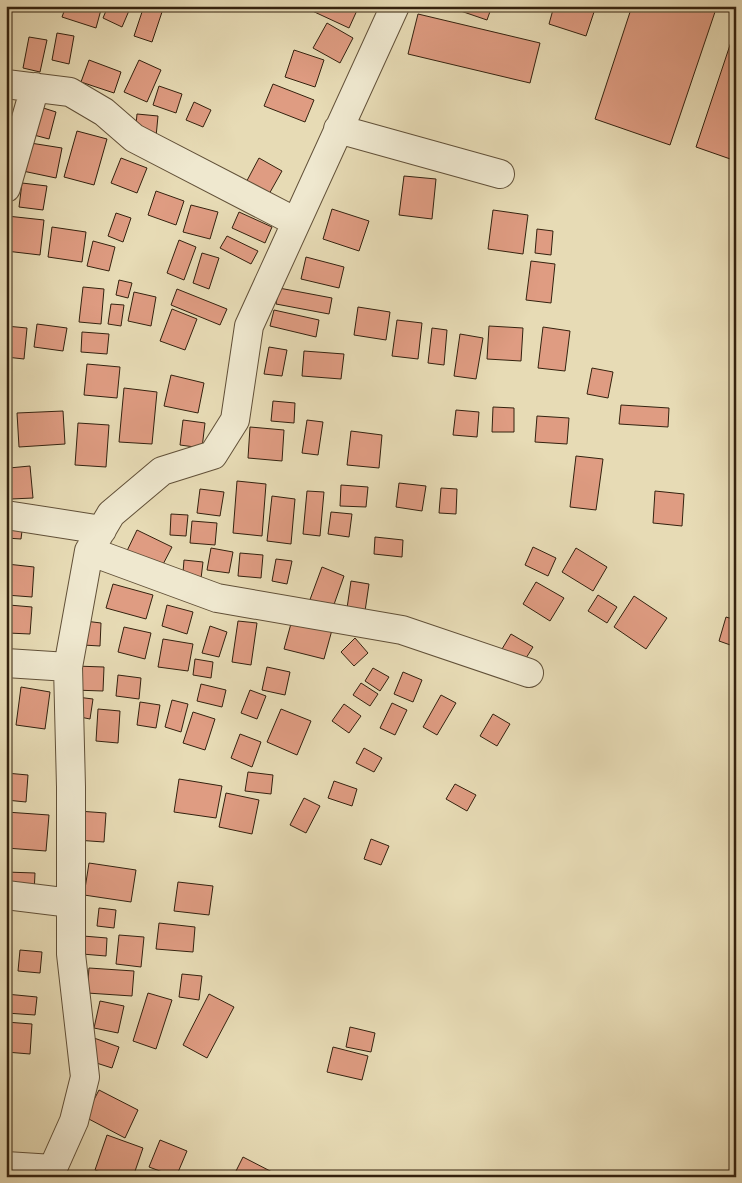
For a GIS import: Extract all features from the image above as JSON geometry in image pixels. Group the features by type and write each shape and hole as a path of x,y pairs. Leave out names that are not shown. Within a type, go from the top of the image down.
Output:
{"street":[{"path":"6,1166 51,1173 74,1121 85,1077 72,954 68,667 96,541 111,514 162,471 213,455 235,420 249,326 395,6"},
{"path":"6,84 70,92 104,112 134,138 296,222"},
{"path":"6,188 35,87"},
{"path":"338,129 500,174"},
{"path":"6,516 96,541 217,598 402,630 529,673"},
{"path":"6,663 68,667"},
{"path":"6,895 71,903"}],"building":[{"path":"66,6 102,6 96,28 62,17"},
{"path":"108,6 131,6 122,27 103,18"},
{"path":"144,6 164,6 152,42 134,36"},
{"path":"310,6 359,6 349,28 308,9"},
{"path":"446,6 492,6 487,20"},
{"path":"554,6 596,6 586,36 549,24"},
{"path":"632,6 717,6 670,145 595,119"},
{"path":"418,14 540,43 530,83 408,54"},
{"path":"327,23 353,38 340,63 313,48"},
{"path":"736,27 736,161 696,147"},
{"path":"57,33 74,36 69,64 52,60"},
{"path":"29,37 47,40 40,72 23,68"},
{"path":"294,50 324,60 315,87 285,77"},
{"path":"89,60 121,72 114,93 81,82"},
{"path":"139,60 161,70 147,102 124,92"},
{"path":"273,84 314,100 305,122 264,106"},
{"path":"159,86 182,94 176,113 153,105"},
{"path":"194,102 211,110 203,127 186,120"},
{"path":"37,106 56,112 49,139 30,134"},
{"path":"137,114 158,116 156,137 135,135"},
{"path":"77,131 107,139 94,185 64,177"},
{"path":"24,142 62,148 56,178 18,170"},
{"path":"121,158 147,168 137,193 111,183"},
{"path":"259,158 282,171 264,203 242,190"},
{"path":"404,176 436,179 432,219 399,215"},
{"path":"22,183 47,186 43,210 19,207"},
{"path":"156,191 184,201 176,225 148,215"},
{"path":"191,205 218,212 210,239 183,232"},
{"path":"332,209 369,221 359,251 323,239"},
{"path":"493,210 528,215 523,254 488,249"},
{"path":"239,212 272,227 265,243 232,228"},
{"path":"116,213 131,218 123,242 108,236"},
{"path":"7,216 44,220 40,255 6,251"},
{"path":"52,227 86,232 82,262 48,257"},
{"path":"537,229 553,231 551,255 535,253"},
{"path":"227,236 258,251 251,264 220,248"},
{"path":"179,240 196,247 184,280 167,273"},
{"path":"93,241 115,247 109,271 87,266"},
{"path":"202,253 219,258 209,289 193,283"},
{"path":"306,257 344,267 339,288 301,279"},
{"path":"531,261 555,264 551,303 526,300"},
{"path":"119,280 132,283 128,298 116,295"},
{"path":"83,287 104,289 101,324 79,322"},
{"path":"279,288 332,298 329,314 276,304"},
{"path":"177,289 227,309 220,325 171,305"},
{"path":"134,292 156,297 151,326 128,321"},
{"path":"111,304 124,305 121,326 108,324"},
{"path":"358,307 390,312 386,340 354,335"},
{"path":"172,309 197,319 185,350 160,341"},
{"path":"274,310 319,320 316,337 270,326"},
{"path":"397,320 422,323 418,359 392,356"},
{"path":"37,324 67,328 63,351 34,347"},
{"path":"6,326 27,328 24,359 6,357"},
{"path":"489,326 523,328 521,361 487,359"},
{"path":"543,327 570,331 565,371 538,368"},
{"path":"432,328 447,330 444,365 428,363"},
{"path":"82,332 109,334 107,354 81,352"},
{"path":"460,334 483,338 476,379 454,376"},
{"path":"269,347 287,350 282,376 264,374"},
{"path":"304,351 344,354 341,379 302,376"},
{"path":"87,364 120,367 117,398 84,395"},
{"path":"592,368 613,372 608,398 587,394"},
{"path":"171,375 204,383 198,413 164,406"},
{"path":"124,388 157,392 152,444 119,442"},
{"path":"273,401 295,403 294,423 271,421"},
{"path":"621,405 669,408 668,427 619,424"},
{"path":"493,407 514,408 514,432 492,432"},
{"path":"456,410 479,412 477,437 453,435"},
{"path":"63,411 65,444 19,447 17,413"},
{"path":"537,416 569,418 567,444 535,442"},
{"path":"183,420 205,423 202,448 180,445"},
{"path":"307,420 323,422 318,455 302,453"},
{"path":"78,423 109,425 106,467 75,465"},
{"path":"250,427 284,430 282,461 248,458"},
{"path":"351,431 382,435 379,468 347,465"},
{"path":"576,456 603,459 596,510 570,507"},
{"path":"30,466 33,498 11,499 9,468"},
{"path":"237,481 266,484 262,536 233,533"},
{"path":"399,483 426,486 422,511 396,507"},
{"path":"341,485 368,487 366,507 340,506"},
{"path":"441,488 457,489 456,514 439,513"},
{"path":"200,489 224,492 220,516 197,513"},
{"path":"307,491 324,492 320,536 303,534"},
{"path":"655,491 684,494 682,526 653,523"},
{"path":"272,496 295,499 291,544 267,541"},
{"path":"331,512 352,514 349,537 328,534"},
{"path":"171,514 188,515 186,536 170,535"},
{"path":"6,521 23,523 21,539 6,538"},
{"path":"192,521 217,523 215,545 190,543"},
{"path":"137,530 172,547 159,572 125,555"},
{"path":"375,537 403,540 402,557 374,554"},
{"path":"533,547 556,558 548,576 525,565"},
{"path":"211,548 233,552 229,573 207,570"},
{"path":"576,548 607,567 593,591 562,572"},
{"path":"240,553 263,555 261,578 238,576"},
{"path":"276,559 292,561 287,584 272,581"},
{"path":"184,560 203,562 200,587 182,585"},
{"path":"7,564 34,567 32,597 6,595"},
{"path":"322,567 344,576 331,613 308,605"},
{"path":"351,581 369,584 364,618 346,615"},
{"path":"536,582 564,598 550,621 523,604"},
{"path":"113,584 153,595 146,619 106,608"},
{"path":"598,595 617,607 607,623 588,611"},
{"path":"634,596 667,618 646,649 614,627"},
{"path":"9,605 32,607 30,634 8,633"},
{"path":"167,605 193,612 187,634 162,626"},
{"path":"726,617 736,620 736,647 719,641"},
{"path":"292,620 332,630 324,659 284,649"},
{"path":"85,621 101,623 100,646 83,645"},
{"path":"238,621 257,623 251,665 232,662"},
{"path":"210,626 227,632 219,657 202,653"},
{"path":"124,627 151,633 145,659 118,652"},
{"path":"511,634 533,647 514,677 493,664"},
{"path":"355,638 368,653 354,666 341,652"},
{"path":"163,639 193,644 188,671 158,667"},
{"path":"195,659 213,662 211,678 193,675"},
{"path":"75,666 104,667 103,691 73,690"},
{"path":"267,667 290,672 285,695 262,690"},
{"path":"373,668 389,677 380,691 365,681"},
{"path":"403,672 422,680 413,702 394,694"},
{"path":"118,675 141,678 139,699 116,696"},
{"path":"361,683 378,694 370,706 353,695"},
{"path":"201,684 226,690 222,707 197,701"},
{"path":"21,687 50,692 45,729 16,725"},
{"path":"250,690 266,696 257,719 241,713"},
{"path":"441,695 456,703 437,735 423,727"},
{"path":"77,697 93,699 90,719 75,716"},
{"path":"172,700 188,704 181,732 165,727"},
{"path":"140,702 160,705 156,728 137,725"},
{"path":"392,703 407,710 395,735 380,728"},
{"path":"344,704 361,716 349,733 332,721"},
{"path":"98,709 120,711 118,743 96,741"},
{"path":"281,709 311,721 297,755 267,742"},
{"path":"193,712 215,719 205,750 183,743"},
{"path":"493,714 510,724 497,746 480,736"},
{"path":"240,734 261,742 252,767 231,758"},
{"path":"364,748 382,758 374,772 356,763"},
{"path":"248,772 273,775 271,794 245,791"},
{"path":"6,773 28,775 26,802 6,800"},
{"path":"179,779 222,786 216,818 174,812"},
{"path":"334,781 357,789 352,806 328,798"},
{"path":"455,784 476,795 467,811 446,799"},
{"path":"226,793 259,800 252,834 219,827"},
{"path":"304,798 320,806 306,833 290,825"},
{"path":"78,811 106,813 104,842 76,840"},
{"path":"6,812 49,815 46,851 6,848"},
{"path":"371,839 389,846 381,865 364,859"},
{"path":"89,863 136,870 131,902 84,895"},
{"path":"6,872 35,873 34,894 6,893"},
{"path":"178,882 213,886 209,915 174,911"},
{"path":"99,908 116,910 114,928 97,926"},
{"path":"159,923 195,927 193,952 156,949"},
{"path":"119,935 144,937 141,967 116,964"},
{"path":"83,936 107,938 106,956 82,954"},
{"path":"20,950 42,952 40,973 18,971"},
{"path":"89,968 134,971 132,996 87,993"},
{"path":"182,974 202,976 199,1000 179,997"},
{"path":"148,993 172,1000 156,1049 133,1041"},
{"path":"6,994 37,997 35,1015 6,1013"},
{"path":"209,994 234,1007 207,1058 183,1045"},
{"path":"100,1001 124,1006 118,1033 94,1028"},
{"path":"6,1022 32,1024 30,1054 6,1052"},
{"path":"350,1027 375,1033 371,1052 346,1047"},
{"path":"94,1038 119,1047 112,1068 87,1060"},
{"path":"333,1047 368,1056 362,1080 327,1072"},
{"path":"99,1090 138,1110 125,1138 85,1117"},
{"path":"107,1135 143,1148 133,1177 114,1177 95,1170"},
{"path":"160,1140 187,1151 176,1177 149,1167"},
{"path":"243,1157 274,1173 272,1177 233,1177"}]}
